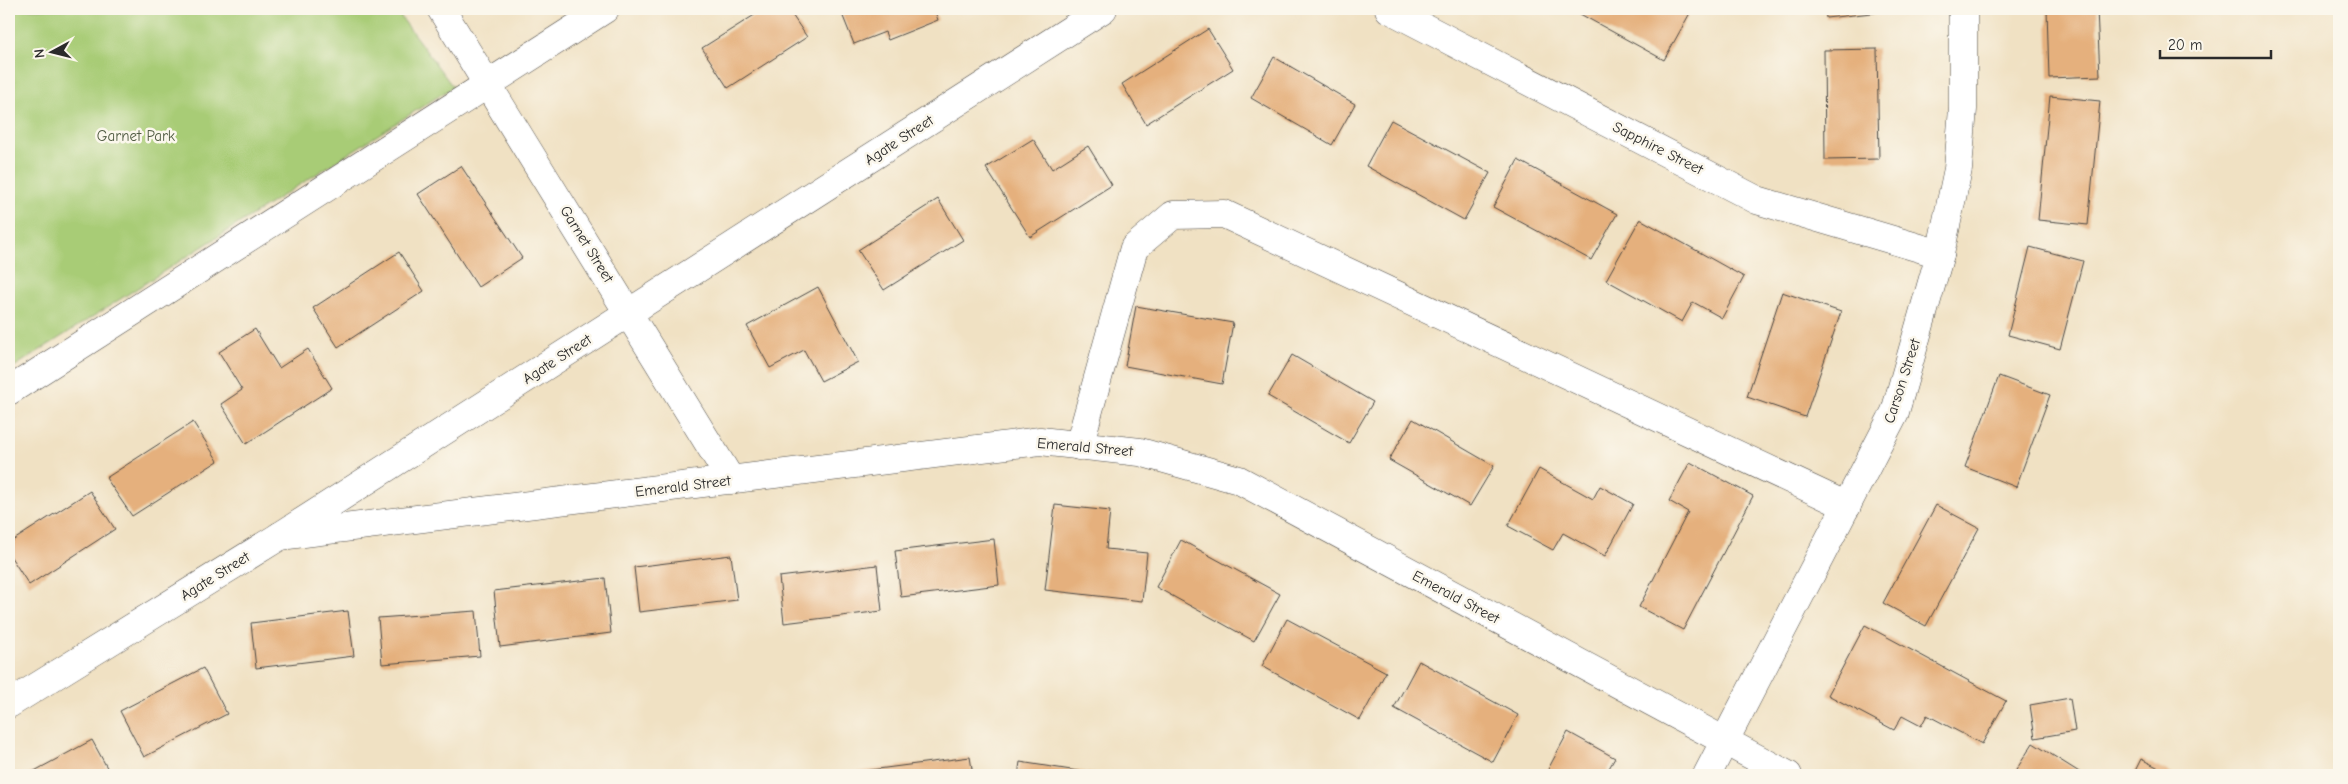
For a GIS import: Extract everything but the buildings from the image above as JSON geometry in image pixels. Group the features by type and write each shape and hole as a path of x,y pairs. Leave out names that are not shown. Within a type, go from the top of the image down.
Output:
{"street":[{"name":"Garnet Street","path":"442,9 731,480"},
{"path":"9,391 605,9"},
{"name":"Agate Street","path":"9,704 280,536 1103,9"},
{"name":"Sapphire Street","path":"1389,9 1757,200 1940,254"},
{"name":"Carson Street","path":"1706,775 1895,412 1940,254 1958,168 1963,109 1963,9"},
{"path":"1079,446 1134,248 1173,215 1224,214 1847,506"},
{"name":"Emerald Street","path":"280,536 1040,442 1140,452 1239,480 1788,775"}],"green space":[{"name":"Garnet Park","path":"9,9 395,9 453,87 9,370"}]}
